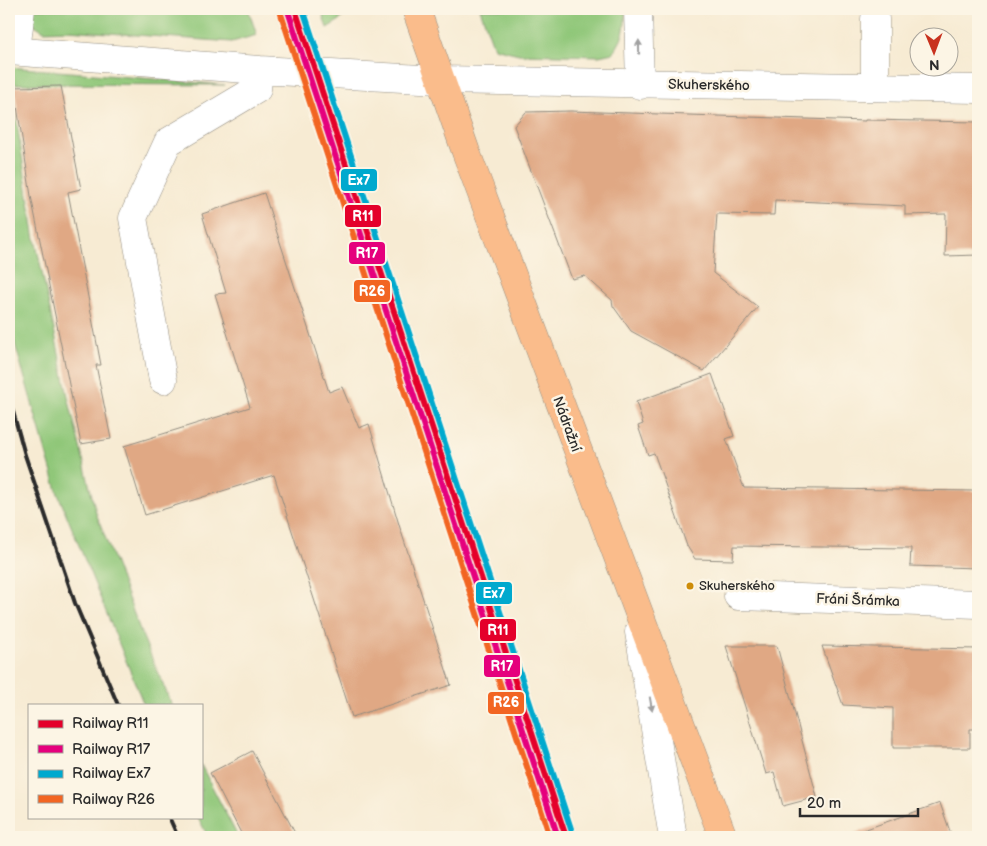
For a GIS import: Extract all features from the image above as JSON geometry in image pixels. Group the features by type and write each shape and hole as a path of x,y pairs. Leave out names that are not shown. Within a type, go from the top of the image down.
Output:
{"main road":[{"name":"Nádražní","path":"416,9 440,80 722,837"}],"street":[{"path":"12,51 21,9"},
{"path":"638,9 640,85"},
{"path":"875,19 876,87"},
{"name":"Skuherského","path":"12,51 259,70 440,80 640,85 978,89"},
{"path":"163,380 133,218 168,142 257,89 259,70"},
{"name":"Fráni Šrámka","path":"738,596 978,604"},
{"path":"634,604 673,837"}],"green space":[{"path":"32,9 248,9 257,35 232,42 68,30 44,31 33,24"},
{"path":"321,9 348,9 340,20 327,28"},
{"path":"480,9 625,9 625,27 620,42 613,53 599,56 519,54 494,48"},
{"path":"9,68 225,85 11,84 34,234 69,401 96,513 142,635 172,704 144,704 58,494 9,323"},
{"path":"202,767 238,837 208,837 198,818 202,818"}],"building":[{"path":"61,86 81,189 68,192 101,365 96,365 111,439 81,444 31,196 14,87"},
{"path":"571,111 865,121 978,122 978,255 945,256 946,214 905,215 905,206 775,200 774,215 717,214 713,273 758,307 704,371 631,331 613,306 612,300 585,276 572,279 514,126 526,112"},
{"path":"264,193 329,392 342,387 359,428 369,424 400,528 451,685 352,717 274,475 145,515 124,446 250,407 215,294 226,293 202,214"},
{"path":"712,374 734,436 726,439 744,488 978,491 978,568 910,566 911,548 734,546 733,560 695,559 687,546 654,453 648,455 638,426 643,424 636,402"},
{"path":"726,646 777,646 817,797 783,806 774,772 766,774"},
{"path":"822,646 978,649 978,729 970,729 970,748 893,748 893,708 843,705"},
{"path":"252,751 297,837 243,837 210,773"},
{"path":"940,803 952,837 856,837 855,833"}],"railway":[{"path":"9,397 25,455 75,603 118,704"},
{"path":"169,818 178,837"}],"rail line":[{"name":"R11","path":"295,9 566,837"},
{"name":"Ex7","path":"303,9 573,835"},
{"name":"R17","path":"288,11 558,837"},
{"name":"R26","path":"281,14 550,837"}],"place":[{"name":"Skuherského","path":"690,586"}]}
